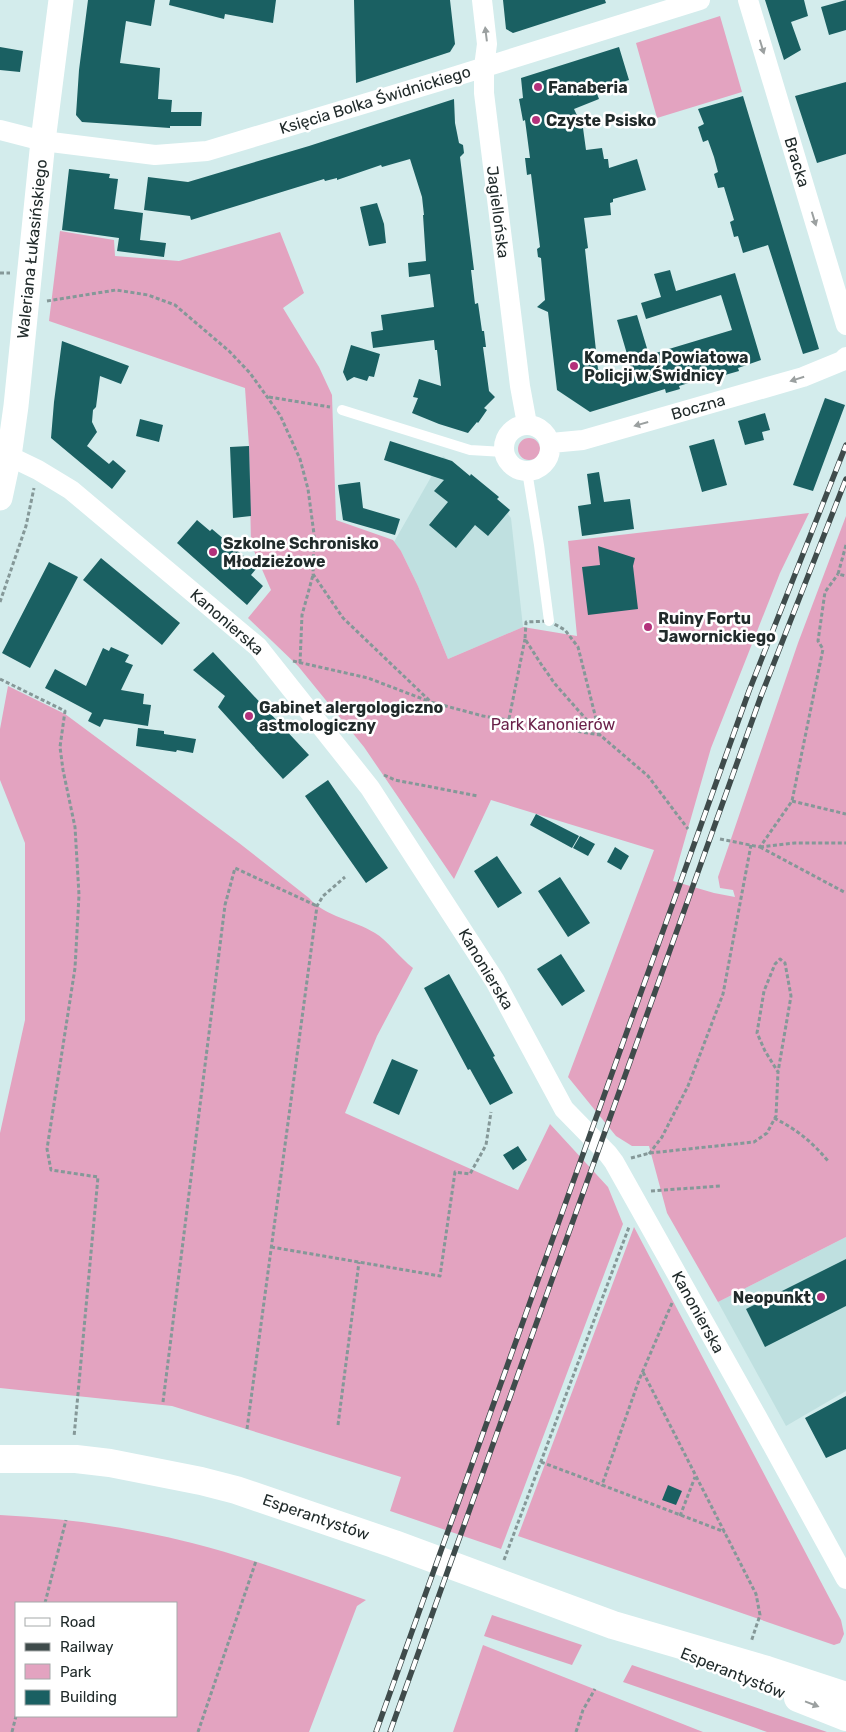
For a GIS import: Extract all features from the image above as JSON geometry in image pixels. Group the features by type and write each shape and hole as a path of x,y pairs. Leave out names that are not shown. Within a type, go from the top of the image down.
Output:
{"main road":[{"name":"Esperantystów","path":"0,1459 76,1458 154,1471 275,1502 620,1627 846,1717"},
{"name":"Esperantystów","path":"620,1627 767,1670 846,1696"}],"street":[{"name":"Waleriana Łukasińskiego","path":"0,498 61,0"},
{"name":"Jagiellońska","path":"482,0 487,44 484,67 486,112 520,386 527,424"},
{"name":"Księcia Bolka Świdnickiego","path":"0,130 43,141 155,155 207,151 700,0"},
{"name":"Bracka","path":"748,0 846,325"},
{"name":"Boczna","path":"551,443 583,440 803,377 844,359"},
{"path":"527,424 542,429 551,443 551,452 548,460 536,470 527,471 512,466 504,452 504,443 507,436 519,425 527,424"},
{"name":"Kanonierska","path":"7,443 38,470 71,490 258,647 370,788 495,981 564,1109 614,1162 846,1579"}],"lane":[{"path":"342,410 470,450 504,452"},
{"path":"527,471 549,621"}],"path":[{"path":"0,273 10,273"},
{"path":"47,301 116,290 148,295 175,305 229,351 268,397 280,415 300,458 308,489 314,534 313,574 302,615 300,663"},
{"path":"268,397 324,405"},
{"path":"0,602 26,526 38,470"},
{"path":"760,847 792,801 823,649 818,641 825,592 838,574 846,545"},
{"path":"313,574 343,618 431,702"},
{"path":"838,574 846,576"},
{"path":"509,719 525,639 526,622 549,621"},
{"path":"565,630 578,648 600,735"},
{"path":"525,639 555,684 600,735 648,776 688,829"},
{"path":"292,660 368,678 431,702 483,716 600,735"},
{"path":"0,678 66,711 60,747 63,770 76,827 79,895 75,968 47,1149 51,1170 98,1177 74,1437"},
{"path":"382,774 395,780 478,796"},
{"path":"792,801 846,814"},
{"path":"720,839 760,847 846,894"},
{"path":"760,847 795,843 846,843"},
{"path":"649,1154 662,1137 688,1086 723,994 751,845"},
{"path":"163,1402 225,904 235,868 317,906"},
{"path":"247,1429 317,906 323,896 345,877"},
{"path":"614,1162 649,1154 754,1142 768,1133 774,1118 778,1072 791,996 785,963 780,960 775,964 764,991 757,1033 778,1072"},
{"path":"271,1247 440,1276 455,1172 470,1174 473,1170 486,1145 491,1112"},
{"path":"774,1118 796,1130 829,1162"},
{"path":"504,1561 633,1198 720,1186"},
{"path":"338,1425 359,1262"},
{"path":"602,1486 642,1371 673,1302 687,1292"},
{"path":"642,1371 756,1594 760,1615 749,1647"},
{"path":"540,1462 725,1532"},
{"path":"680,1516 695,1477"},
{"path":"44,1602 66,1520"},
{"path":"198,1732 256,1561"},
{"path":"576,1732 583,1710 595,1689"},
{"path":"12,1732 16,1717"}],"shaded area":[{"path":"443,456 469,476 471,474 499,497 497,499 510,510 508,514 511,518 523,627 448,659 418,586 401,551 394,542"},
{"path":"846,1237 846,1391 786,1426 718,1302"},
{"path":"492,1615 582,1645 572,1665 484,1636"},
{"path":"632,1665 827,1732 767,1732 623,1682"}],"green space":[{"path":"720,16 742,92 657,118 636,43"},
{"name":"Park Kanonierów","path":"60,231 114,240 115,256 179,261 280,232 304,293 283,308 319,367 332,395 336,520 393,540 401,551 418,586 448,659 523,627 577,636 568,541 809,513 780,573 711,748 673,881 735,897 733,890 720,888 718,877 798,643 846,516 846,1237 718,1302 667,1213 649,1146 632,1146 616,1136 568,1077 654,850 491,800 454,879 364,747 298,666 248,618 271,590 251,544 249,446 245,388 49,321"},
{"path":"525,438 533,438 540,445 540,453 533,460 525,460 518,453 518,445"},
{"path":"8,686 65,714 239,843 324,910 380,936 413,968 377,1036 345,1113 518,1190 550,1124 608,1187 623,1224 501,1549 390,1511 401,1477 172,1406 0,1388 0,1133 25,1020 25,843 0,780 0,729"},
{"path":"634,1227 841,1620 844,1634 840,1643 834,1645 518,1536"},
{"path":"0,1515 49,1518 97,1524 168,1537 258,1562 366,1600 357,1606 309,1732 0,1732"},
{"path":"483,1645 703,1732 453,1732"}],"building":[{"path":"88,0 155,0 151,26 126,21 120,63 160,68 158,99 172,100 171,112 202,112 201,126 170,126 170,128 82,122 76,115 79,70"},
{"path":"170,0 276,0 273,23 225,14 224,19 169,5"},
{"path":"354,0 450,0 455,44 450,52 356,83"},
{"path":"503,0 605,0 606,3 513,33 506,29"},
{"path":"765,0 804,0 808,16 791,22 801,50 784,60"},
{"path":"846,0 846,30 829,35 821,7"},
{"path":"0,47 23,51 20,72 0,70"},
{"path":"619,47 629,80 596,91 599,99 574,109 583,128 586,150 602,148 604,159 608,159 609,168 637,159 646,190 613,199 613,202 610,203 611,215 584,218 588,248 585,249 598,369 612,378 632,371 617,320 637,315 649,355 732,330 721,295 646,319 641,303 661,297 654,274 670,270 676,291 735,273 761,360 738,368 739,371 725,375 724,372 679,386 680,389 666,393 665,389 590,412 557,390 548,312 537,307 545,300 541,258 538,257 537,249 540,247 531,174 527,175 525,158 530,158 525,120 523,121 519,99 523,98 521,78"},
{"path":"846,82 846,154 817,163 795,96"},
{"path":"743,96 819,349 803,354 768,245 743,253 738,236 734,237 730,222 734,220 724,187 718,188 714,174 718,172 708,140 703,142 698,127 704,124 698,109"},
{"path":"454,99 455,123 459,143 463,145 464,153 460,157 474,270 471,270 475,304 478,303 482,331 484,331 486,347 483,347 489,391 495,397 484,408 487,410 468,433 412,413 418,398 413,397 419,379 441,386 434,340 373,348 371,332 383,330 381,315 434,307 430,274 409,277 408,263 426,261 422,197 410,159 382,167 381,165 337,180 337,178 325,181 324,179 191,220 190,216 144,210 148,177 188,182 309,146"},
{"path":"69,169 110,174 109,178 118,179 114,209 143,213 140,240 166,243 164,257 117,251 119,238 62,230"},
{"path":"377,203 384,224 386,243 369,246 360,207"},
{"path":"62,341 129,366 121,384 100,376 92,422 97,432 87,446 109,464 113,460 126,471 112,489 51,438"},
{"path":"351,345 380,354 374,377 369,376 367,381 354,377 347,381 343,372"},
{"path":"825,398 845,405 813,491 793,485"},
{"path":"765,413 770,430 762,432 764,440 745,445 738,421"},
{"path":"140,419 163,425 159,442 136,436"},
{"path":"714,439 727,485 702,492 689,446"},
{"path":"390,441 452,461 499,497 497,499 510,510 488,536 475,525 456,548 429,525 448,502 434,491 444,480 384,460"},
{"path":"249,446 251,516 233,518 230,447"},
{"path":"599,472 604,502 630,499 634,529 582,536 578,506 591,504 587,474"},
{"path":"360,482 363,508 400,519 395,535 343,520 338,485"},
{"name":"Szkolne Schronisko Młodzieżowe","path":"197,520 210,531 212,529 256,569 251,575 263,586 247,605 177,543"},
{"path":"598,546 635,558 633,566 638,609 588,615 582,567 600,565"},
{"path":"101,558 180,623 162,645 83,580"},
{"path":"49,562 78,577 30,668 2,653"},
{"path":"111,647 129,655 125,662 133,665 121,690 144,694 143,704 151,705 148,726 104,719 100,727 88,721 92,713 45,688 55,669 86,686 103,648 109,651"},
{"path":"213,652 309,755 283,779 218,707 225,696 193,670"},
{"path":"138,728 164,731 164,734 196,739 193,753 136,746"},
{"path":"328,780 388,868 366,883 305,796"},
{"path":"536,814 579,836 572,848 530,825"},
{"path":"580,836 595,844 588,856 573,848"},
{"path":"615,847 629,856 621,870 607,862"},
{"path":"497,856 522,893 498,908 474,871"},
{"path":"560,877 590,923 568,937 538,891"},
{"path":"561,954 585,991 562,1006 537,969"},
{"path":"449,974 495,1056 493,1057 513,1093 490,1105 470,1069 468,1070 424,988"},
{"path":"392,1059 418,1070 399,1115 373,1103"},
{"path":"518,1146 527,1160 513,1170 503,1155"},
{"path":"846,1259 846,1306 765,1347 746,1309"},
{"path":"846,1396 846,1449 826,1458 805,1418"},
{"path":"668,1485 682,1491 676,1505 662,1500"}],"railway":[{"path":"376,1732 749,691 846,445"},
{"path":"390,1732 761,696 846,479"}],"place":[{"name":"Fanaberia","path":"538,87"},
{"name":"Czyste Psisko","path":"536,120"},
{"name":"Komenda Powiatowa Policji w Świdnicy","path":"574,366"},
{"name":"Szkolne Schronisko Młodzieżowe","path":"213,552"},
{"name":"Ruiny Fortu Jawornickiego","path":"648,627"},
{"name":"Gabinet alergologiczno astmologiczny","path":"249,716"},
{"name":"Neopunkt","path":"821,1297"}]}
